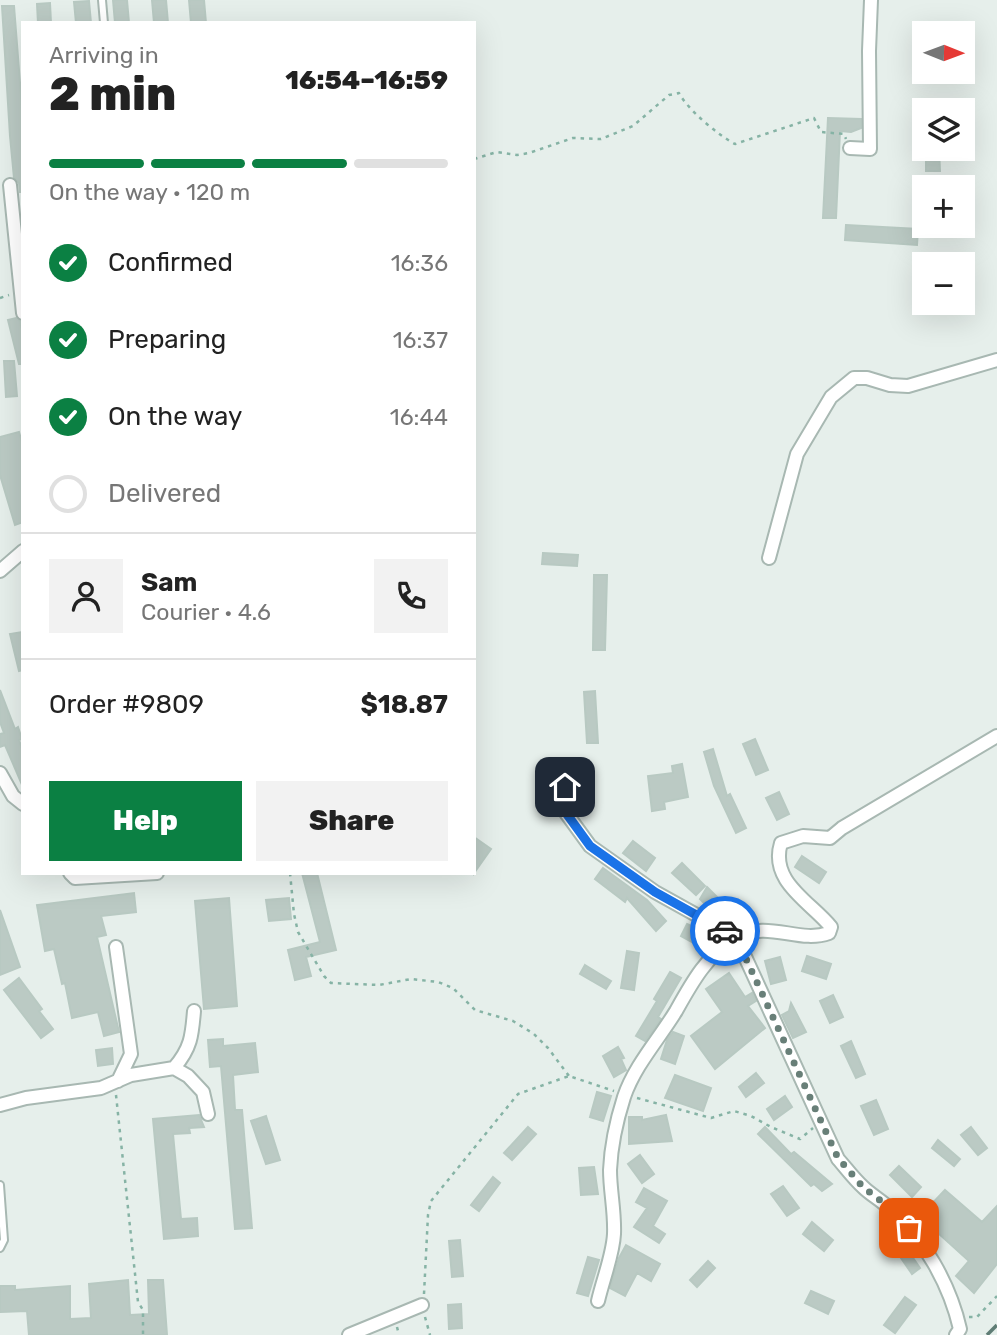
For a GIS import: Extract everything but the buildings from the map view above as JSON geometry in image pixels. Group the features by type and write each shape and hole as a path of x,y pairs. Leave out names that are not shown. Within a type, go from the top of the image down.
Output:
{"street":[{"path":"849,148 870,149 871,0"},
{"path":"10,185 21,293"},
{"path":"769,558 797,454 831,397 854,378 908,386 997,360"},
{"path":"0,571 21,553"},
{"path":"597,1300 614,1237 610,1171 625,1096 645,1057 711,958 736,937 759,929 804,936 829,933 831,927 799,898 783,874 779,852 782,842 803,836 830,838 842,828 997,736"},
{"path":"0,773 13,796 21,802"},
{"path":"565,787 566,813 590,846 655,892 736,937 838,1158 863,1187 890,1208 909,1228 933,1262 955,1308 960,1329 956,1335"},
{"path":"72,875 75,878 124,875"},
{"path":"116,947 131,1054 118,1081"},
{"path":"174,1068 186,1055 194,1011"},
{"path":"0,1105 26,1098 101,1088 140,1073 174,1068 188,1076 203,1092 208,1114"},
{"path":"349,1335 422,1306"}],"lane":[{"path":"102,0 104,21"},
{"path":"0,1185 4,1240 0,1248"}],"path":[{"path":"476,158 497,152 517,155 529,153 573,138 601,139 632,126 668,95 679,93 702,120 736,144 814,118 821,131 844,134 849,148"},
{"path":"290,875 298,932 331,983 379,985 411,979 438,982 453,988 475,1010 513,1021 534,1034 569,1076"},
{"path":"430,1335 422,1306 431,1200 518,1094 569,1076 601,1085 625,1096 711,1118 733,1111 751,1116 771,1128 800,1139 821,1122"},
{"path":"118,1081 116,1101 138,1302 143,1310 142,1335"},
{"path":"955,1308 963,1316 977,1317 997,1296"}],"railway":[{"path":"987,1335 997,1325"}],"way so far":[{"path":"725,931 736,937 838,1158 863,1187 890,1208 909,1228"}],"route":[{"path":"565,787 566,813 590,846 655,892 725,931"}]}
